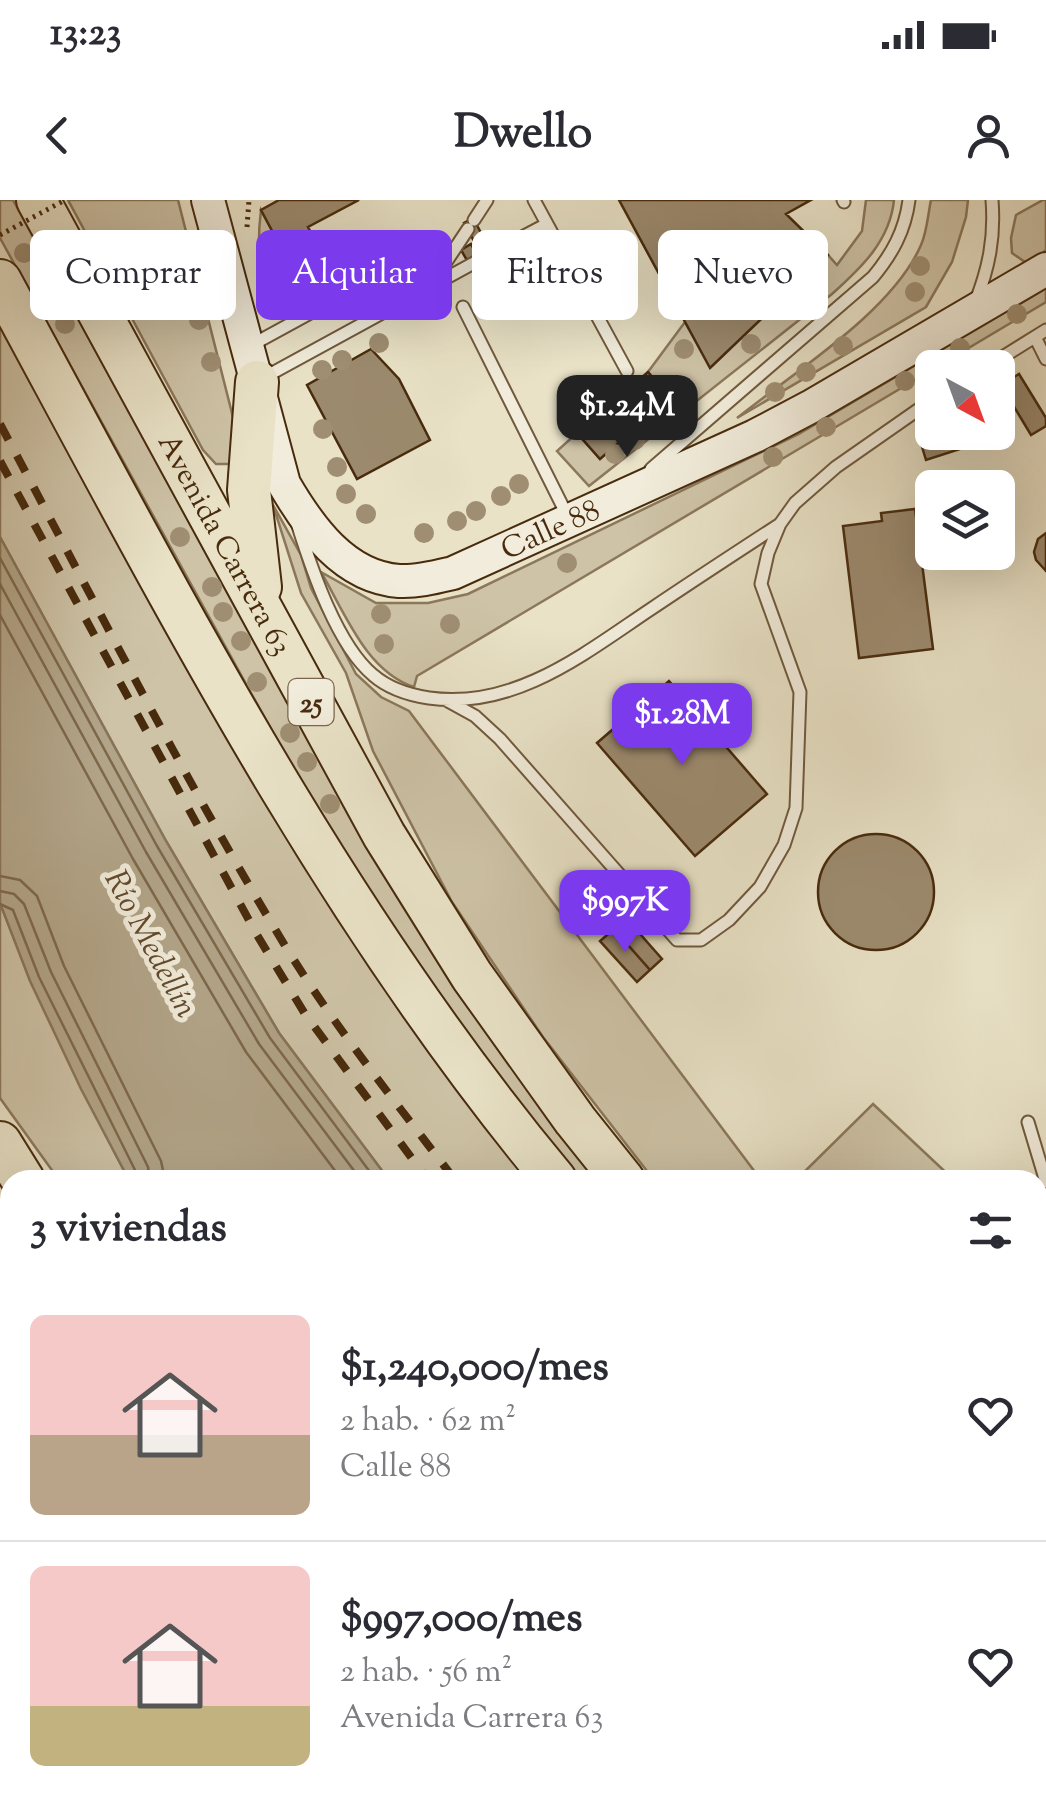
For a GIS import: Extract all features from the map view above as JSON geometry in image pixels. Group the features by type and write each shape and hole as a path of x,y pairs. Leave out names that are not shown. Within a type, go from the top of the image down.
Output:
{"highway":[{"name":"Avenida Carrera 63","path":"38,200 384,834 444,934 520,1046 615,1170"},
{"name":"25","path":"0,281 286,799 436,1027 547,1170"},
{"path":"252,364 249,490 264,617"},
{"path":"0,1144 17,1170"}],"street":[{"name":"Calle 88","path":"208,200 284,484 300,512 334,550 365,570 399,581 453,573 810,407 1046,269"}],"lane":[{"path":"452,253 487,200"},
{"path":"534,200 628,371"},
{"path":"614,500 873,278 891,255 906,220 909,200"},
{"path":"970,315 988,266 994,230 992,200"},
{"path":"452,275 547,224"},
{"path":"464,307 570,521"},
{"path":"252,364 319,320"},
{"path":"252,364 354,320"},
{"path":"1014,350 1040,334 1046,359"},
{"path":"446,700 475,716 500,739 677,940 701,940 729,920 760,887 784,845 796,808 800,692 761,584 780,524 795,503 836,467 915,412"},
{"path":"284,484 314,578 362,663 394,689 446,700 484,697 521,687 561,668 780,524"},
{"path":"1028,1122 1042,1170"}],"path":[{"path":"0,236 65,200"}],"shaded area":[{"path":"0,200 13,200 30,231 30,292 0,238"},
{"path":"68,200 178,200 186,230 84,230"},
{"path":"866,200 894,200 887,228 872,253 828,297 828,255 837,265 862,231"},
{"path":"931,200 968,200 952,262 926,307 737,418 840,339 888,294 921,245"},
{"path":"1043,200 1046,250 1025,262 1012,253 1016,215"},
{"path":"261,210 272,230 259,230"},
{"path":"1046,288 1046,302 965,350 941,350"},
{"path":"0,313 533,1170 382,1170 279,1033 166,841 0,537"},
{"path":"45,320 79,320 133,418 602,1170 565,1170 506,1100 320,818"},
{"path":"133,320 208,320 239,454 230,464 216,464 203,450"},
{"path":"760,320 799,320 589,486 557,451 577,433 600,459 670,398 648,372 685,322 711,367"},
{"path":"915,365 915,380 417,676 414,687 397,679 370,654 321,572 376,603 428,603 468,594 799,434"},
{"path":"273,505 301,555 311,588 356,674 381,697 409,711 753,1170 646,1170 543,1037 452,902 373,751 346,673 301,593"},
{"path":"0,903 60,1043 124,1170 52,1170 0,1098"},
{"path":"873,1104 943,1170 806,1170"}],"water":[{"name":"Río Medellín","path":"0,537 166,841 279,1033 382,1170 124,1170 30,981 0,903"}],"building":[{"path":"279,200 359,200 308,227 310,230 272,230 261,210"},
{"path":"619,200 811,200 786,214 802,230 658,230 658,272"},
{"path":"473,218 479,230 472,230 472,238 464,223"},
{"path":"471,244 472,260 468,262 461,250"},
{"path":"684,320 760,320 710,368"},
{"path":"371,349 399,379 430,440 357,479 307,385"},
{"path":"648,372 670,398 600,459 577,433"},
{"path":"1019,374 1046,418 1046,426 1031,435 1015,408 1015,376"},
{"path":"923,450 957,450 926,460"},
{"path":"915,509 915,570 923,570 933,649 859,658 843,526 882,521 881,513"},
{"path":"1046,533 1046,571 1034,552 1038,539"},
{"path":"669,681 767,794 695,856 597,743"},
{"path":"876,834 898,838 917,851 930,870 934,892 930,914 917,933 898,946 876,950 854,946 835,933 822,914 818,892 822,870 835,851 854,838"},
{"path":"626,918 662,959 650,970 614,929"},
{"path":"614,929 650,970 637,982 600,941"}],"railway":[{"path":"0,424 172,748 281,939 343,1032 447,1170"},
{"path":"0,461 257,935 305,1014 421,1170"}]}
